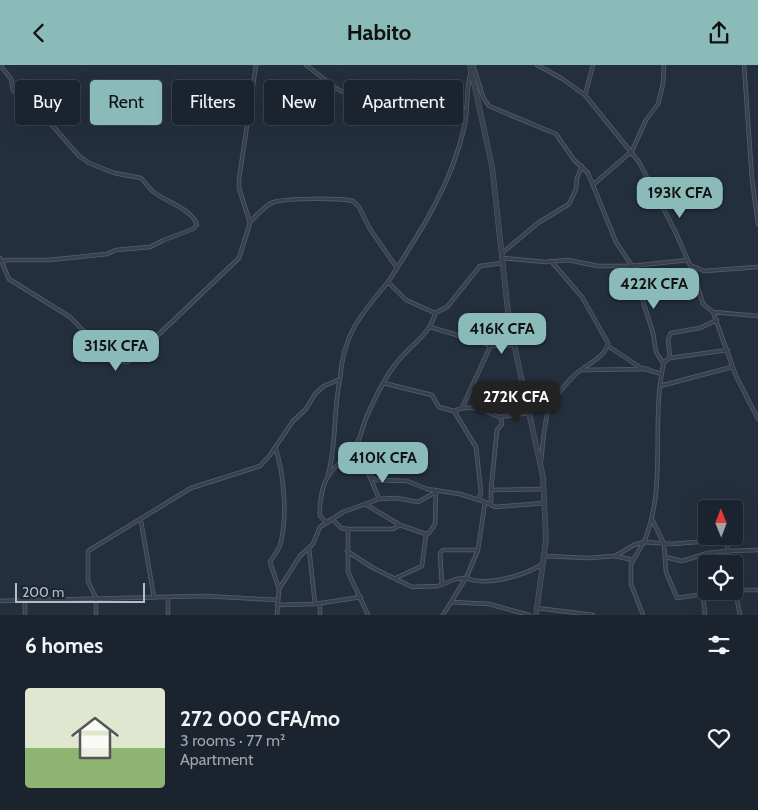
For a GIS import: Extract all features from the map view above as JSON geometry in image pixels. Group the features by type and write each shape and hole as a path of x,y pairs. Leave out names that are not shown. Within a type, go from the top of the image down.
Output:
{"street":[{"path":"0,65 12,79 13,90 44,116 79,156 114,173 141,178 149,189 186,213 195,220 197,225 193,229 150,247 49,260 1,260 10,279 70,317 114,362 128,362 239,258 250,223 259,212 275,202 354,201 360,207 377,239 398,268"},
{"path":"250,223 239,188 239,179 256,65"},
{"path":"306,65 337,89 360,97 368,96 384,83 424,81 456,95 466,118"},
{"path":"471,65 491,159 514,345 544,489 544,563 536,615"},
{"path":"471,65 483,97 489,106 552,131 582,166 594,184 616,242 632,266 653,333 656,352 664,363"},
{"path":"537,65 561,78 585,95 632,151 662,203 688,260 704,304 713,312 717,320 732,367 758,419"},
{"path":"585,95 594,65"},
{"path":"594,184 632,151 646,120 658,104 664,65"},
{"path":"744,65 752,179 758,224"},
{"path":"327,523 320,516 320,509 334,449 334,409 344,350 361,313 398,268 447,183 466,118 467,88 471,71"},
{"path":"328,475 350,454 358,441 383,383 398,359 430,327 435,313 447,307 480,266 502,258 538,223 569,204 576,189 577,178 582,166"},
{"path":"502,258 533,262 568,260 598,266 632,266 688,260"},
{"path":"551,261 582,297 604,333 608,346 641,368 662,374"},
{"path":"690,265 704,271 758,267"},
{"path":"388,282 406,300 435,313"},
{"path":"713,312 758,316"},
{"path":"670,358 668,339 671,333 700,328 717,320"},
{"path":"430,327 489,346 514,345"},
{"path":"462,408 490,350 489,346"},
{"path":"540,467 548,413 552,401 581,370 588,367 608,346"},
{"path":"643,615 631,584 633,560 644,542 652,519 658,479 660,385 664,363 670,358 728,350"},
{"path":"660,385 732,367"},
{"path":"581,370 648,369"},
{"path":"96,615 96,598 88,581 88,551 141,521 191,488 260,466 315,394 324,386 340,379"},
{"path":"383,383 432,395 439,407 454,411 462,408 476,408 500,417 528,413"},
{"path":"454,411 476,447 481,492 479,499"},
{"path":"491,504 496,430 502,424 500,417"},
{"path":"358,441 379,499"},
{"path":"275,447 282,478 284,511 280,545 270,562 279,589 277,615"},
{"path":"369,475 376,480 407,481 427,489 479,499 496,507 545,503"},
{"path":"491,490 544,489"},
{"path":"279,589 300,556 313,544 320,527 342,512 379,499 396,498 416,503 436,491"},
{"path":"396,578 422,566 426,534 429,533 435,524 436,491"},
{"path":"444,615 466,578 478,550 485,502"},
{"path":"364,503 396,522 426,534"},
{"path":"332,519 341,528 348,529 394,529 398,526 396,522"},
{"path":"652,519 664,544 666,572 677,598 698,595"},
{"path":"141,521 154,598"},
{"path":"348,529 348,572 368,614 362,615"},
{"path":"544,556 588,558 615,555 644,542 664,544 722,540 726,543 729,555"},
{"path":"308,547 315,604"},
{"path":"442,585 440,553 443,550 478,550"},
{"path":"699,555 728,551 758,550"},
{"path":"347,551 373,568 412,587 442,585 456,579 466,578 483,581 518,576 544,563"},
{"path":"615,555 633,560"},
{"path":"665,557 679,561 698,555"},
{"path":"743,590 758,589"},
{"path":"0,601 168,597 278,600"},
{"path":"168,597 168,615"},
{"path":"277,605 320,604 361,597"},
{"path":"705,600 706,615"},
{"path":"736,600 740,615"},
{"path":"25,601 25,615"},
{"path":"451,602 489,604 529,615"},
{"path":"320,604 320,615"},
{"path":"537,608 593,615"}]}
